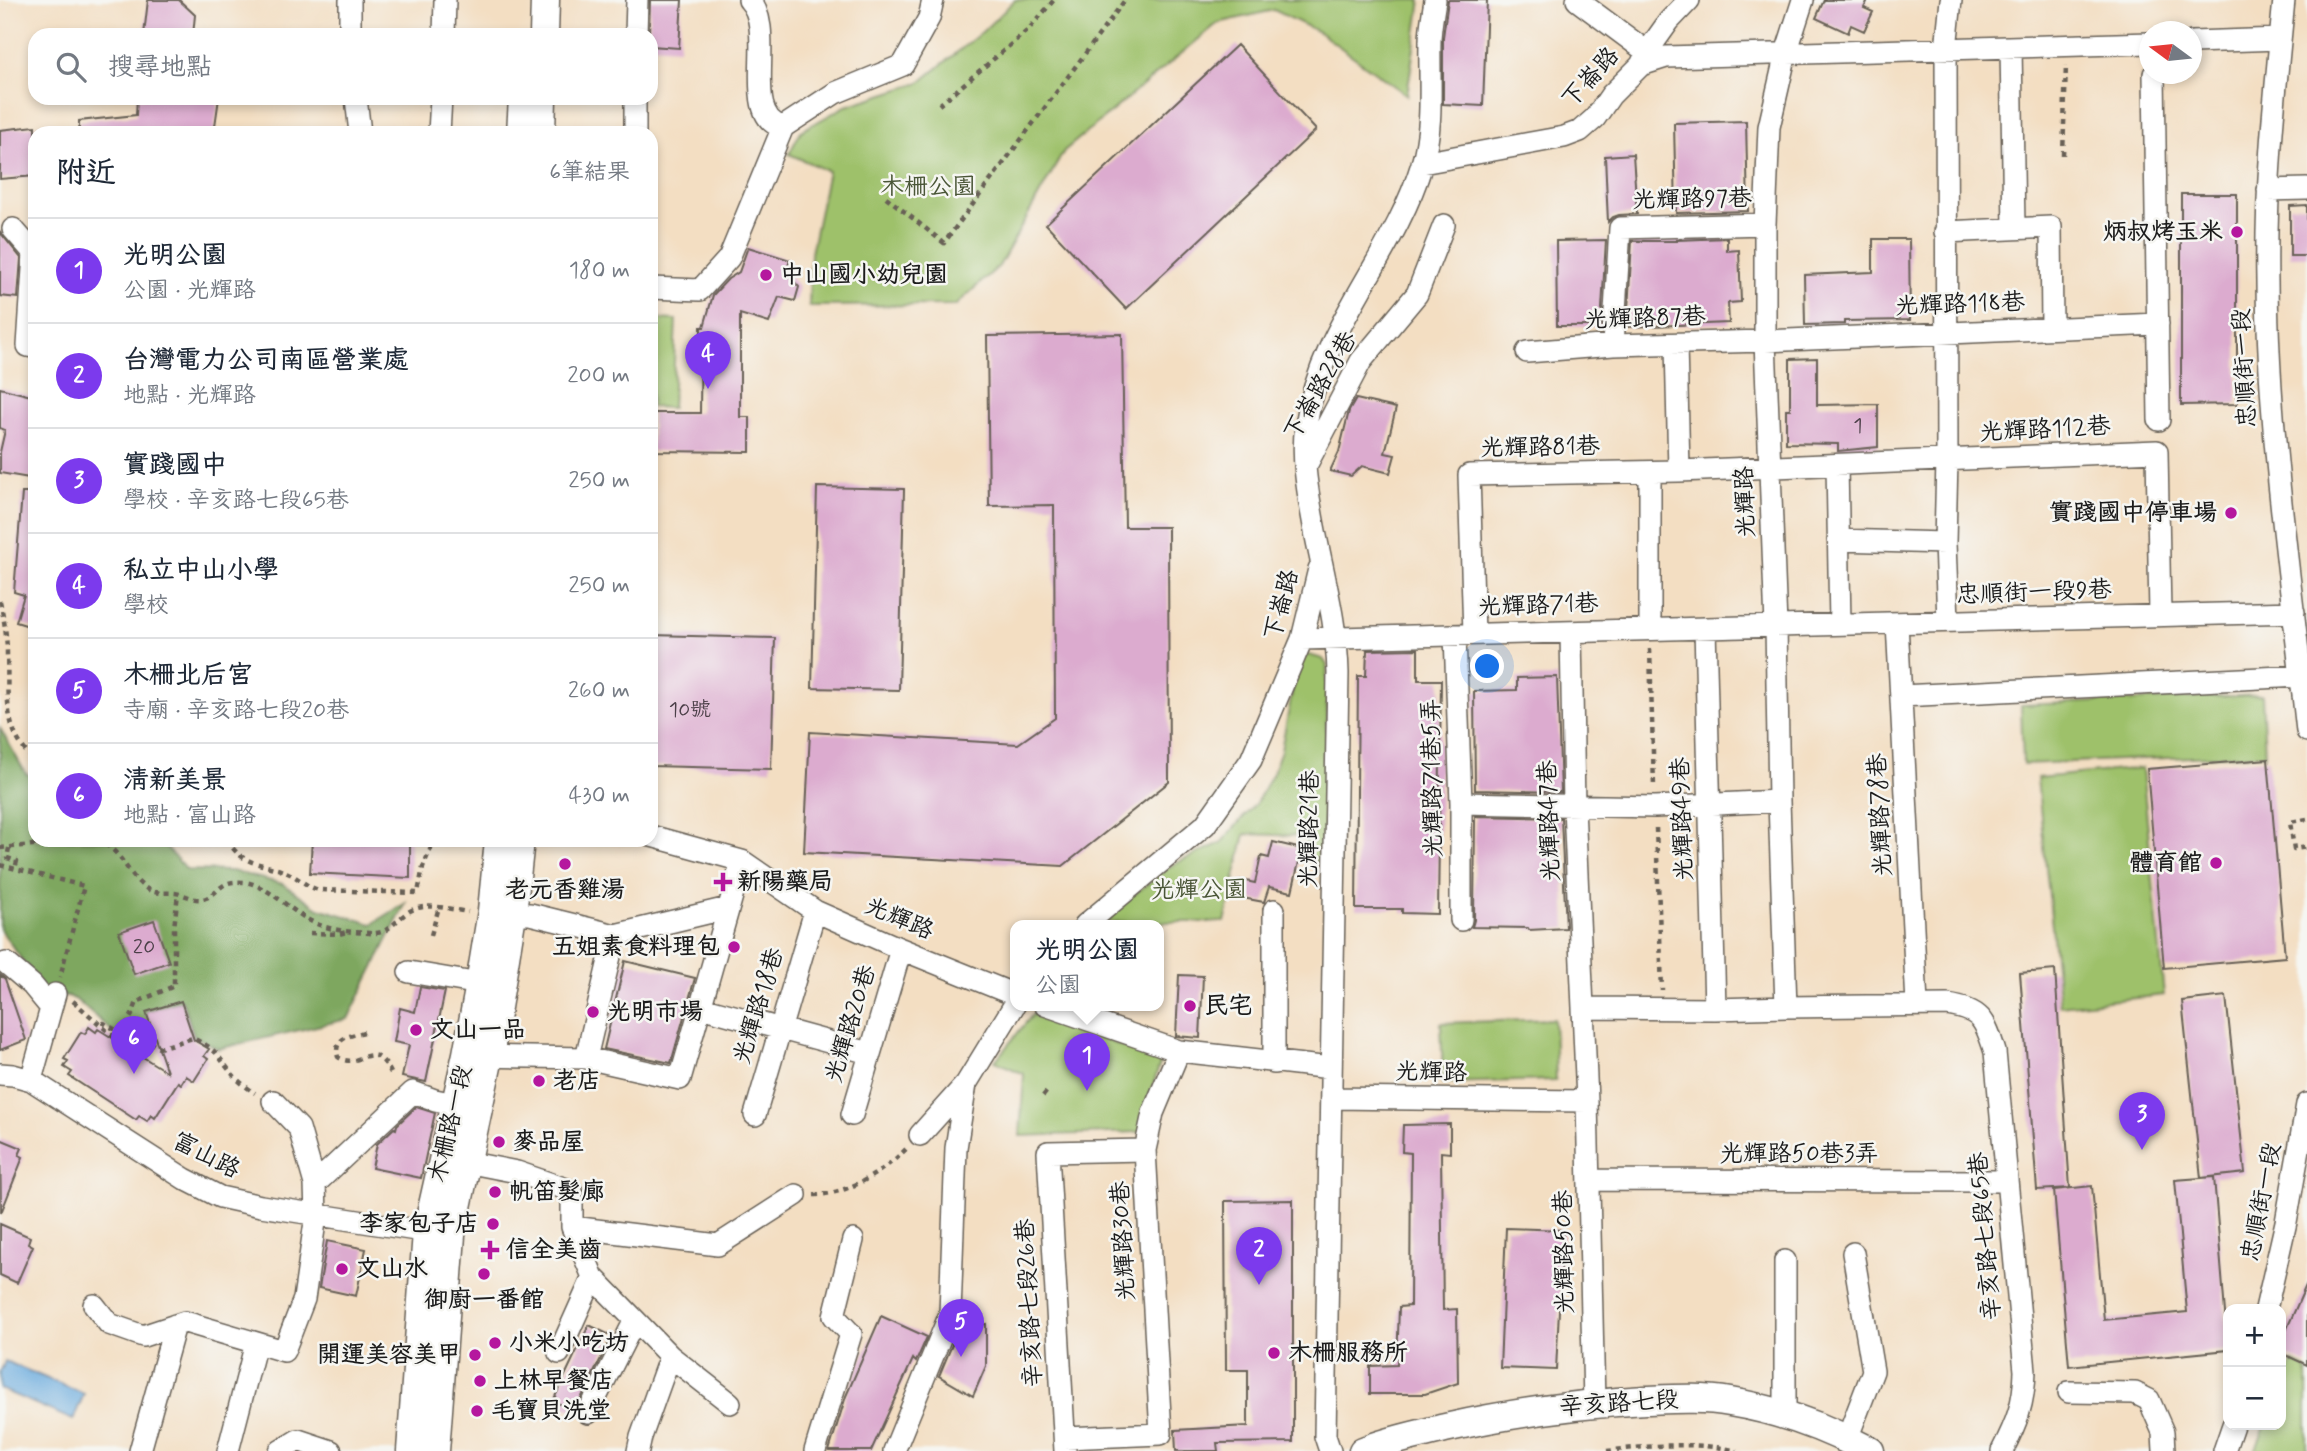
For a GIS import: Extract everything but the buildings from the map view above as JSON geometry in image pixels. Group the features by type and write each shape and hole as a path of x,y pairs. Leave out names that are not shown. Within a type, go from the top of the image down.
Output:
{"main road":[{"path":"526,0 526,28"},
{"path":"544,28 545,0"},
{"path":"521,126 523,105"},
{"path":"541,126 542,105"},
{"name":"木柵路一段","path":"435,1451 439,1233 466,1162 478,1056 480,984 492,911 498,847"},
{"name":"木柵路一段","path":"411,1451 455,1104 478,1056 512,914 519,847"},
{"name":"辛亥路七段","path":"1363,1451 1394,1440 1489,1419 1594,1403 1671,1399 1728,1401 1785,1416 1859,1445"}],"street":[{"path":"350,0 350,28"},
{"path":"444,28 445,0"},
{"path":"636,28 637,0"},
{"path":"749,0 754,5 762,32 760,92 764,111 774,125 783,127"},
{"path":"658,288 700,290 729,258 783,127 835,93 903,65 929,18 933,0"},
{"name":"下崙路","path":"1091,920 1205,825 1251,760 1302,639 1321,563 1305,467 1305,429 1312,390 1332,340 1390,238 1422,163 1429,127 1430,38 1435,0"},
{"path":"1577,0 1644,58 2139,43"},
{"name":"下崙路","path":"1422,163 1564,137 1580,131 1595,118 1611,95 1644,58 1669,21 1689,0"},
{"name":"光輝路","path":"1786,1007 1765,341 1765,224 1769,127 1786,53 1802,0"},
{"path":"1948,621 1945,543 1945,232 1946,49 1951,0"},
{"name":"忠順街一段","path":"2284,0 2268,190 2267,281 2272,406 2307,731"},
{"path":"2202,42 2280,39"},
{"path":"2011,47 2014,228"},
{"path":"2154,84 2159,420"},
{"path":"357,105 359,126"},
{"path":"439,126 441,105"},
{"path":"635,105 635,126"},
{"path":"2268,190 2307,189"},
{"name":"光輝路97巷","path":"1613,345 1620,228 1765,224"},
{"name":"下崙路28巷","path":"1305,467 1361,361 1417,294 1444,225"},
{"path":"1945,232 2050,227 2052,328"},
{"path":"13,229 28,246"},
{"name":"光輝路118巷","path":"1765,341 2158,324"},
{"name":"光輝路87巷","path":"1527,352 1613,345 1765,341"},
{"path":"1676,344 1679,471"},
{"name":"光輝路112巷","path":"1771,467 2157,451 2160,615"},
{"path":"1837,465 1840,624"},
{"name":"光輝路81巷","path":"1464,635 1469,475 1771,467"},
{"path":"1650,472 1650,629"},
{"path":"1838,540 1945,543"},
{"name":"光輝路21巷","path":"1321,563 1336,638 1332,1098"},
{"name":"忠順街一段9巷","path":"1776,626 2294,612"},
{"name":"光輝路78巷","path":"1897,623 1917,1004"},
{"name":"光輝路71巷","path":"1302,639 1776,626"},
{"name":"光輝路49巷","path":"1704,628 1715,1009"},
{"name":"光輝路47巷","path":"1571,632 1574,807 1583,1008"},
{"name":"光輝路71巷5弄","path":"1461,920 1464,635"},
{"path":"1901,696 2301,676"},
{"path":"1461,803 1574,807 1779,801"},
{"name":"光輝路","path":"658,838 742,861 815,911 1010,993"},
{"path":"478,1056 586,1058 680,1079 742,861"},
{"path":"512,914 530,914 615,935 728,908"},
{"name":"光輝路21巷","path":"1274,910 1274,1063"},
{"name":"光輝路18巷","path":"755,1115 815,911"},
{"path":"586,1058 615,935"},
{"name":"光輝路20巷","path":"852,1115 901,949"},
{"path":"6,962 53,1001 31,1080"},
{"path":"409,972 480,984"},
{"path":"1587,1101 1583,1008 1715,1009 1917,1004"},
{"name":"辛亥路七段65巷","path":"1917,1004 1964,1007 1979,1015 1989,1031 1995,1052 2025,1371 2019,1418 2002,1451"},
{"path":"701,1007 869,1053"},
{"path":"920,1135 966,1084 1011,1011"},
{"path":"1062,1011 1179,1051 1331,1068"},
{"name":"光輝路30巷","path":"1065,1445 1161,1434 1145,1150 1153,1113 1179,1051"},
{"name":"富山路","path":"0,1074 31,1080 185,1179 220,1197 261,1206 439,1233"},
{"path":"894,1451 950,1314 956,1147 966,1084"},
{"path":"315,1184 413,1092 455,1104"},
{"path":"1330,1451 1325,1436 1332,1098"},
{"name":"光輝路","path":"1332,1098 1587,1101"},
{"path":"93,1305 109,1324 143,1336 185,1322 284,1351 304,1299 316,1214 315,1184 299,1128 274,1101"},
{"name":"光輝路50巷","path":"1587,1101 1594,1403"},
{"name":"忠順街一段","path":"2267,1304 2286,1222 2307,1104"},
{"name":"辛亥路七段26巷","path":"1065,1445 1048,1152 1145,1150"},
{"path":"466,1162 517,1172 572,1191 572,1227 593,1277 670,1356 730,1403"},
{"name":"光輝路50巷3弄","path":"1590,1180 2007,1181"},
{"path":"572,1227 718,1245 796,1195"},
{"path":"815,1451 850,1334 834,1316 853,1240"},
{"path":"1853,1253 1872,1371 1859,1445"},
{"path":"1785,1261 1785,1416"},
{"path":"559,1353 593,1277"},
{"path":"588,1413 635,1320"},
{"path":"140,1451 175,1325"},
{"path":"228,1451 256,1343"},
{"path":"638,1451 670,1356"},
{"path":"2069,1392 2134,1393 2149,1400 2162,1432 2164,1451"},
{"path":"2224,1451 2231,1430"},
{"path":"280,1451 298,1440 331,1451"}],"path":[{"path":"939,105 1028,30 1054,0"},
{"path":"886,197 944,243 1125,0"},
{"path":"2063,155 2067,45"},
{"path":"0,601 7,652 9,721 28,754"},
{"path":"2307,819 2290,822 2294,849 2307,847"},
{"path":"0,848 28,846"},
{"path":"110,847 137,881 150,891 178,893 194,900 206,898 223,884 256,884 308,920 326,928 385,932 412,910 439,907 469,912"},
{"path":"233,847 243,859 289,874 319,890 418,894 423,867 431,847"},
{"path":"9,848 7,858 17,861 15,869"},
{"path":"0,865 85,886 53,1001 76,1003 118,1038 148,1041 159,1048 193,1038 215,1051 224,1066 241,1084 262,1098 274,1101"},
{"path":"103,1026 104,1023 121,1033 137,1002 174,986 174,928 178,893"},
{"path":"431,936 439,907"},
{"path":"310,933 339,934 351,931"},
{"path":"364,1032 340,1041 336,1048 338,1057 343,1061 369,1055 378,1056 385,1061 391,1075"},
{"path":"1043,1096 1048,1090"},
{"path":"796,1195 841,1191 890,1166 920,1135"},
{"path":"1607,1451 1684,1445 1722,1447 1737,1451"}],"green space":[{"name":"木柵公園","path":"1015,0 1421,0 1407,95 1319,32 1274,10 1218,23 1064,151 999,266 956,305 809,306 811,253 828,171 789,154 801,131 846,106 919,83 982,32"},
{"path":"658,319 676,320 672,408 658,407"},
{"name":"光輝公園","path":"1304,656 1323,659 1327,665 1324,867 1309,854 1305,836 1245,834 1225,922 1101,920 1172,865 1221,843 1256,803 1272,775 1281,750 1298,662"},
{"path":"2262,695 2265,754 2023,764 2021,705"},
{"path":"0,728 28,775 28,847 166,847 187,870 232,871 283,884 319,908 372,924 406,903 348,1019 218,1049 194,1036 182,1000 145,1012 149,1023 136,1033 123,1035 112,1031 75,999 44,991 0,929"},
{"path":"2142,768 2164,995 2060,1006 2037,778"},
{"path":"1033,1014 1161,1060 1140,1132 1020,1136 1024,1074 995,1061"},
{"path":"1554,1019 1556,1080 1443,1083 1441,1023"},
{"path":"2292,1362 2307,1369 2307,1451 2255,1451 2264,1430 2286,1430 2286,1377"}],"water":[{"path":"5,1361 84,1394 73,1420 0,1389 0,1373"}],"place":[{"name":"炳叔烤玉米","path":"2237,232"},
{"name":"中山國小幼兒園","path":"766,275"},
{"name":"私立中山小學","path":"708,389"},
{"name":"實踐國中停車場","path":"2231,513"},
{"name":"體育館","path":"2216,863"},
{"name":"老元香雞湯","path":"565,864"},
{"name":"新陽藥局","path":"723,882"},
{"name":"五姐素食料理包","path":"734,947"},
{"name":"民宅","path":"1190,1006"},
{"name":"光明市場","path":"593,1012"},
{"name":"文山一品","path":"416,1030"},
{"name":"清新美景","path":"134,1074"},
{"name":"老店","path":"539,1081"},
{"name":"光明公園","path":"1087,1091"},
{"name":"麥品屋","path":"499,1142"},
{"name":"實踐國中","path":"2142,1150"},
{"name":"帆笛髮廊","path":"495,1192"},
{"name":"李家包子店","path":"493,1224"},
{"name":"信全美齒","path":"490,1250"},
{"name":"文山水","path":"342,1269"},
{"name":"御廚一番館","path":"484,1274"},
{"name":"台灣電力公司南區營業處","path":"1259,1285"},
{"name":"小米小吃坊","path":"495,1343"},
{"name":"木柵服務所","path":"1274,1353"},
{"name":"開運美容美甲","path":"475,1355"},
{"name":"木柵北后宮","path":"961,1357"},
{"name":"上林早餐店","path":"480,1381"},
{"name":"毛寶貝洗堂","path":"477,1411"}]}
